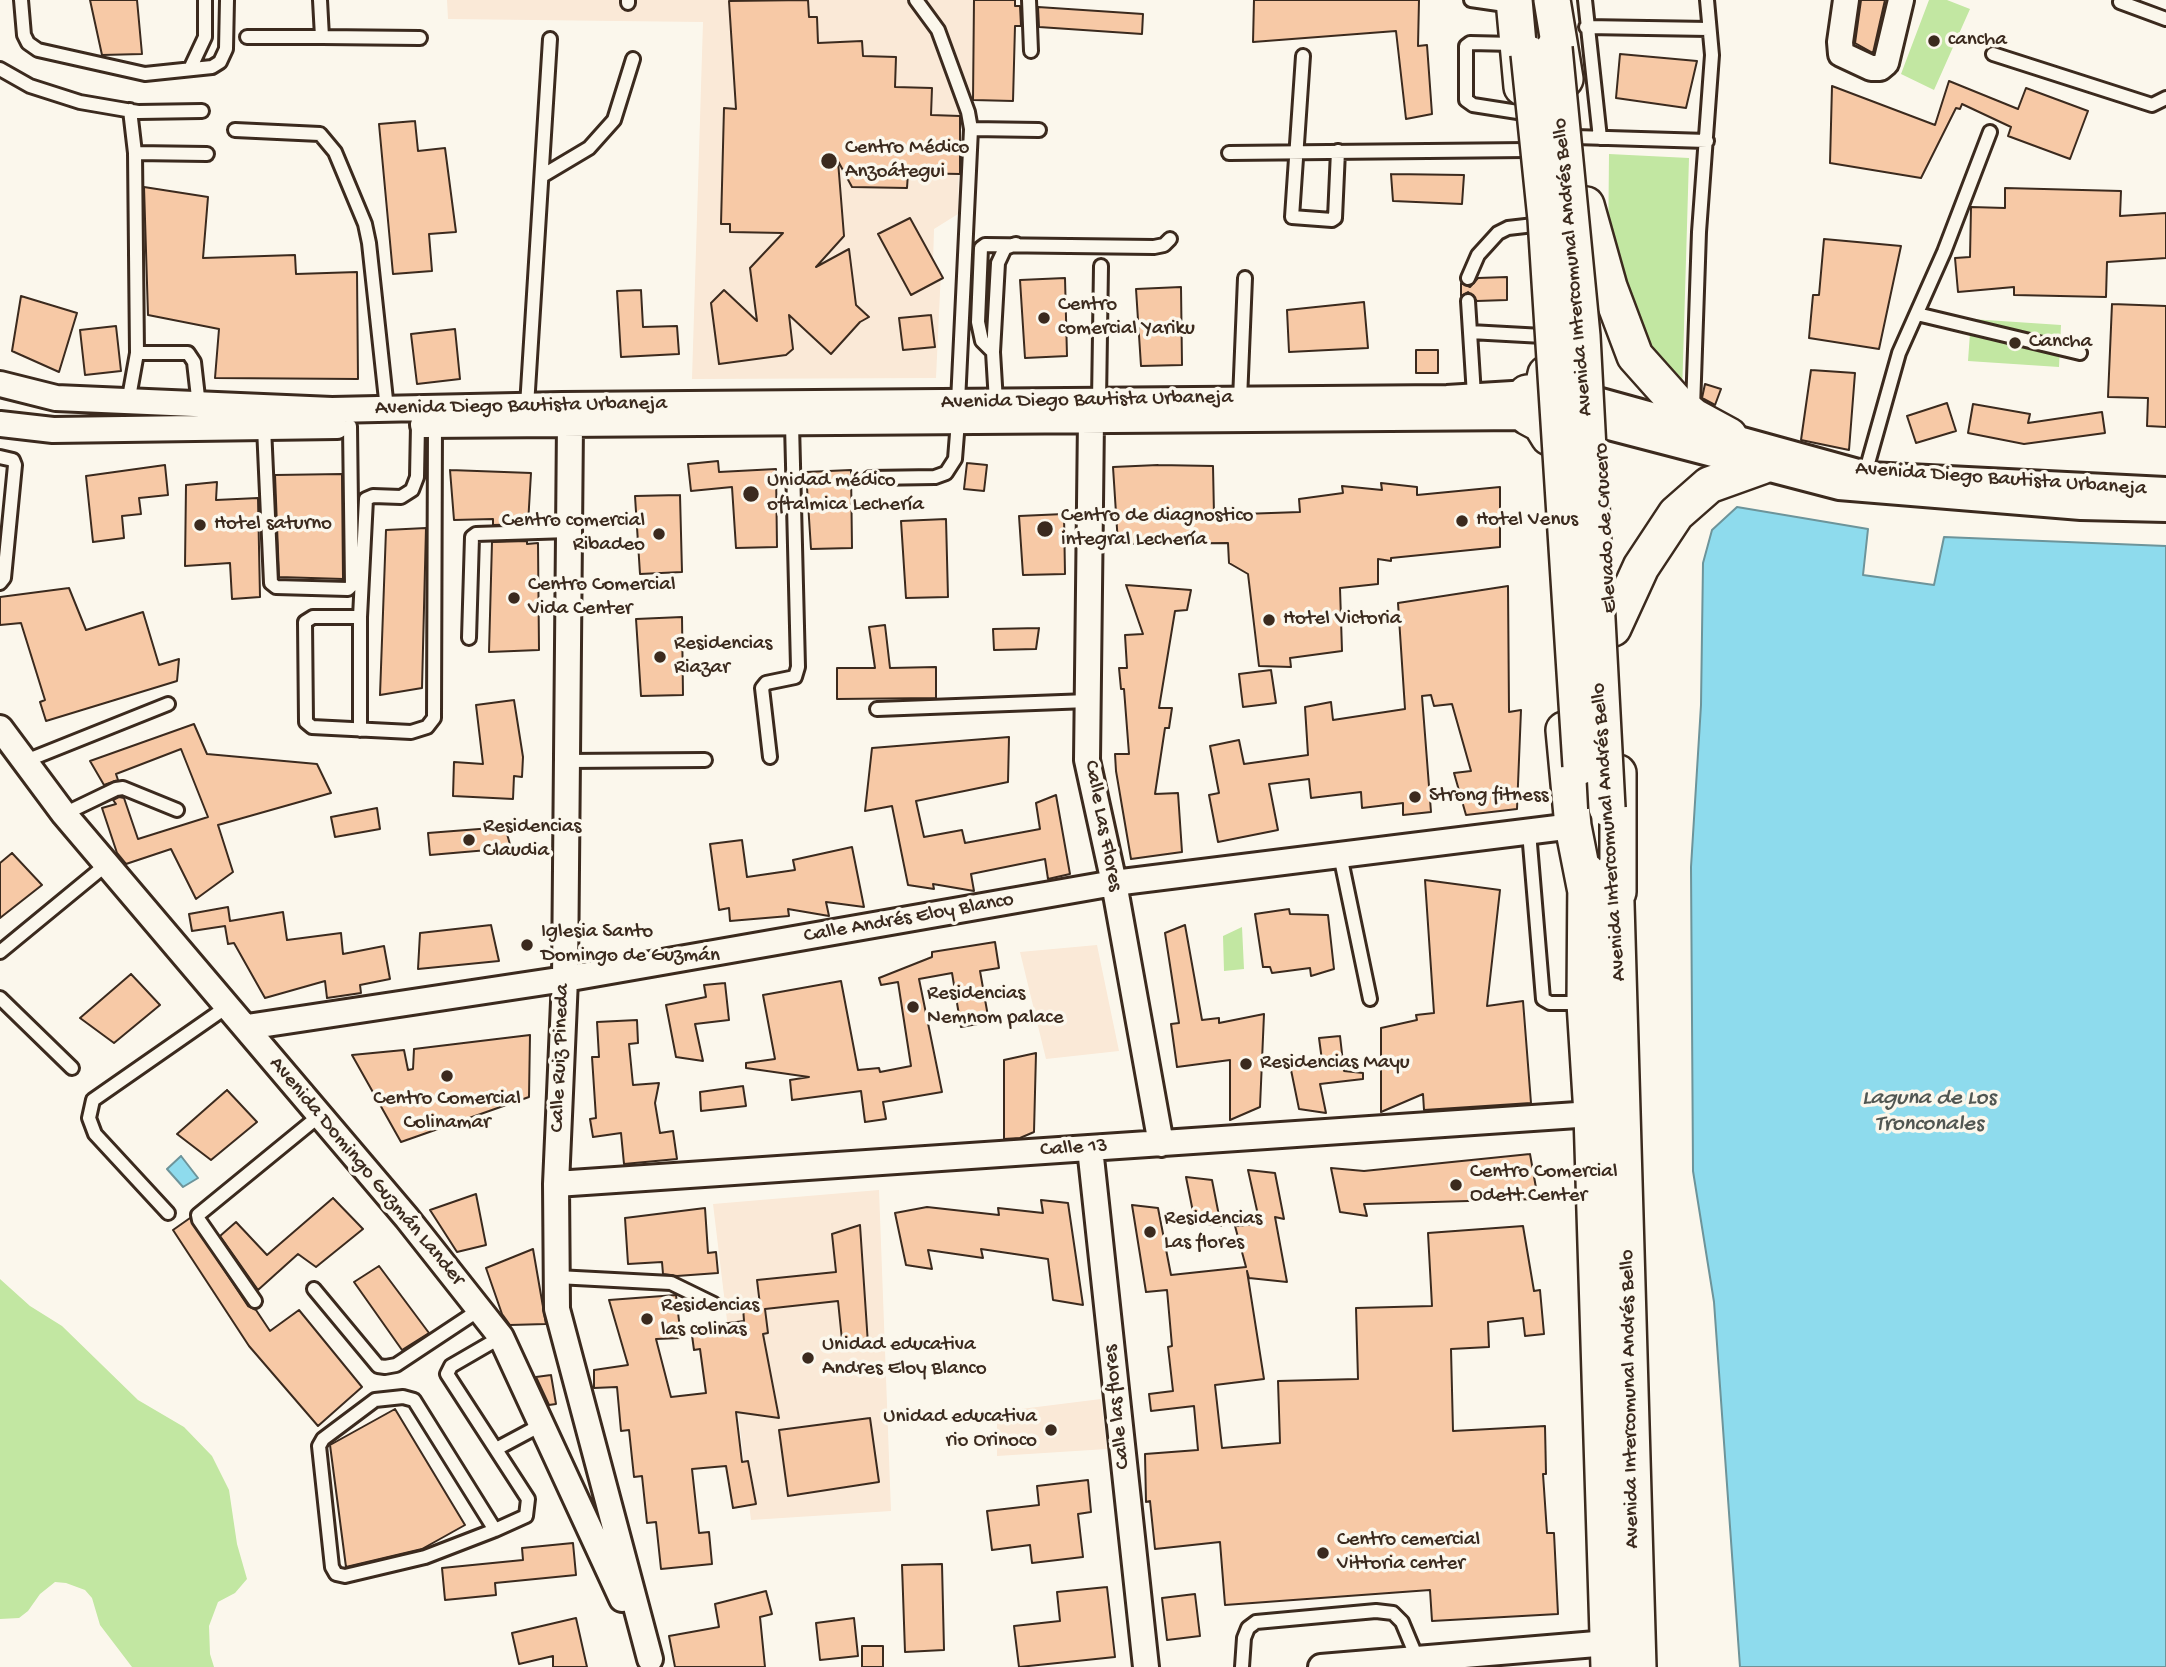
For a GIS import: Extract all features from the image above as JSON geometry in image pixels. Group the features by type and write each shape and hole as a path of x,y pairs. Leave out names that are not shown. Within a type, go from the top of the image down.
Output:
{"main road":[{"name":"Avenida Intercomunal Andrés Bello","path":"1530,1 1588,814 1602,892 1638,1667"},
{"name":"Elevado de Crucero","path":"1530,1 1587,137 1586,205 1601,413 1618,734 1602,892"},
{"path":"1534,49 1524,113 1543,336 1541,406 1560,684 1588,814"},
{"path":"1586,205 1609,287 1635,356 1694,417 1729,436"},
{"path":"1613,628 1641,567 1676,514 1709,485 1762,466"},
{"name":"Avenida Intercomunal Andrés Bello","path":"1602,892 1585,1003 1592,1114 1609,1655"}],"street":[{"path":"1846,0 1841,54 1871,68 1880,68 1886,63 1901,0"},
{"name":"Avenida Diego Bautista Urbaneja","path":"0,384 56,398 128,403 387,409 527,406 566,414 792,424 958,412 996,402 1095,410 1240,400 1474,395 1601,413 1729,436 1865,474 2166,490"},
{"name":"Avenida Diego Bautista Urbaneja","path":"0,425 53,430 427,425 566,414 1541,406"},
{"name":"Calle Las Flores","path":"1095,410 1087,760 1114,883 1161,1144"},
{"name":"Avenida Diego Bautista Urbaneja","path":"1601,413 1762,466 1839,487 2081,507 2166,509"},
{"name":"Calle Ruiz Pineda","path":"566,414 569,531 565,979 556,1184 557,1309 651,1663"},
{"name":"Avenida Domingo Guzmán Lander","path":"0,728 64,814 407,1218 501,1337 651,1663"},
{"name":"Calle Andrés Eloy Blanco","path":"247,1027 565,979 1114,883 1529,832 1588,814"},
{"name":"Calle 13","path":"556,1184 1592,1114"},
{"name":"Calle las flores","path":"1090,1148 1146,1667"},
{"path":"1321,1667 1417,1658 1609,1655"}],"lane":[{"path":"21,0 24,35 28,44 38,50 145,74 212,67 220,62 226,49 226,0"},
{"path":"190,69 205,37 205,0"},
{"path":"320,0 322,37"},
{"path":"870,478 935,477 946,473 955,459 971,129 968,113 938,30 916,0"},
{"path":"1029,0 1031,51"},
{"path":"1471,0 1530,1"},
{"path":"1585,0 1587,137 1707,141"},
{"path":"1694,417 1699,245 1712,55 1707,0"},
{"path":"2120,2 2166,19"},
{"path":"1586,27 1709,29"},
{"path":"247,37 420,38"},
{"path":"527,406 550,39"},
{"path":"1524,113 1473,106 1466,100 1466,46 1534,49"},
{"path":"1993,54 2152,105 2166,98"},
{"path":"1303,56 1290,214 1296,218 1332,220 1337,214 1338,150"},
{"path":"542,176 589,148 614,120 633,59"},
{"path":"0,69 30,86 80,102 131,110 202,111"},
{"path":"128,403 137,354 135,153 131,110"},
{"path":"971,129 1039,130"},
{"path":"235,130 320,134 335,152 365,224 369,243 387,409"},
{"path":"1865,474 1885,393 1899,353 1990,132"},
{"path":"1229,153 1296,150 1527,150"},
{"path":"135,153 208,154"},
{"path":"1468,278 1478,255 1498,233 1508,228 1534,225"},
{"path":"993,352 982,341 979,331 981,248 993,243 1154,247 1164,245 1170,239"},
{"path":"996,402 993,352 998,263 1005,248 1016,243"},
{"path":"1095,410 1101,266"},
{"path":"1240,400 1245,278"},
{"path":"1468,301 1474,395"},
{"path":"1917,314 2080,354"},
{"path":"1470,332 1543,336"},
{"path":"137,354 188,353 192,356 200,406"},
{"path":"770,757 762,688 766,683 795,677 798,667 792,424"},
{"path":"360,617 313,617 305,622 306,722 312,727 360,730 411,732 427,727 434,718 427,425"},
{"path":"360,730 360,617 366,499 373,496 401,497 412,490 427,425"},
{"path":"264,427 271,583 276,587 348,589 352,585 350,426"},
{"path":"0,457 9,458 15,465 4,578 0,583"},
{"path":"470,638 471,537 476,534 569,531"},
{"path":"877,709 1088,701"},
{"path":"23,762 168,704"},
{"path":"566,761 705,760"},
{"path":"64,814 123,788 177,810"},
{"path":"1529,832 1543,999 1550,1003 1585,1003"},
{"path":"1340,855 1370,999"},
{"path":"0,953 107,864"},
{"path":"0,998 72,1068"},
{"path":"168,1213 95,1134 89,1118 93,1100 228,1006"},
{"path":"255,1301 198,1215 319,1116"},
{"path":"557,1277 671,1283 714,1304"},
{"path":"314,1289 378,1366 385,1367 396,1365 479,1310"},
{"path":"495,1530 414,1400 403,1396 375,1400 320,1442 332,1567 336,1574 345,1576 425,1557 495,1530 526,1516 528,1499 498,1448 447,1374 451,1366 501,1337"},
{"path":"498,1448 541,1424"},
{"path":"1242,1667 1244,1638 1248,1628 1256,1622 1376,1611 1393,1614 1402,1622 1417,1658"}],"shaded area":[{"name":"Centro Médico Anzoátegui","path":"447,0 975,0 972,108 960,108 958,214 934,229 933,264 941,271 936,378 692,379 703,22 448,19"},
{"path":"1097,945 1119,1051 1046,1059 1020,952"},
{"name":"Unidad educativa Andres Eloy Blanco","path":"879,1190 891,1511 751,1520 713,1204"},
{"name":"Unidad educativa rio Orinoco","path":"1101,1399 1107,1449 997,1456 997,1412"}],"green space":[{"name":"cancha","path":"1929,0 1947,0 1970,9 1934,90 1901,74"},
{"path":"1609,154 1689,158 1682,395 1641,353 1608,258"},
{"name":"Cancha","path":"1971,319 2061,325 2059,367 1968,361"},
{"path":"1242,927 1244,969 1224,971 1223,936"},
{"path":"0,1279 30,1306 62,1326 138,1400 184,1427 212,1456 229,1490 237,1544 247,1579 235,1593 218,1602 209,1626 210,1654 214,1667 132,1667 100,1625 92,1598 85,1590 66,1583 55,1582 40,1594 28,1611 19,1618 0,1619"}],"water":[{"name":"Laguna de Los Tronconales","path":"1737,507 1868,529 1863,575 1934,585 1944,537 2166,546 2166,1667 1740,1667 1714,1302 1693,1171 1691,867 1701,705 1703,563 1712,530"},
{"path":"181,1156 198,1178 183,1187 167,1169"}],"building":[{"path":"90,0 137,0 142,54 102,55"},
{"path":"808,0 809,17 817,17 818,43 862,41 863,56 896,57 895,87 932,88 931,115 960,116 960,174 908,173 907,188 852,187 838,161 844,236 816,267 849,249 856,305 869,317 860,322 831,354 789,315 793,349 786,355 719,364 711,303 724,290 757,321 750,268 783,233 730,232 730,224 721,224 724,108 736,109 729,1"},
{"path":"974,0 1015,0 1015,6 1020,6 1021,26 1015,26 1013,101 973,100"},
{"path":"1254,0 1419,0 1418,46 1427,45 1432,114 1406,119 1396,31 1253,42"},
{"path":"1861,0 1885,0 1873,53 1855,43"},
{"path":"1038,7 1143,14 1142,34 1039,27"},
{"path":"1620,54 1697,61 1686,108 1616,98"},
{"path":"1949,81 2018,109 2026,88 2088,111 2070,159 2008,136 2011,127 1962,104 1960,109 1956,108 1921,178 1830,163 1832,86 1935,125"},
{"path":"415,121 418,151 445,148 456,232 429,234 432,271 393,274 379,124"},
{"path":"1391,174 1464,175 1462,204 1393,201"},
{"path":"144,187 208,197 203,258 295,255 296,274 357,272 358,379 215,378 219,329 148,315"},
{"path":"2005,188 2121,191 2120,216 2166,213 2166,258 2107,262 2106,297 2014,295 2014,287 1958,292 1955,258 1970,257 1971,207 2005,208"},
{"path":"910,218 943,278 911,295 878,234"},
{"path":"1824,239 1901,246 1879,349 1809,338 1813,295 1819,295"},
{"path":"1507,277 1507,300 1477,301 1468,292 1461,296 1461,283 1470,287 1478,278"},
{"name":"Centro comercial Yariku","path":"1065,278 1067,356 1025,358 1020,280"},
{"path":"1181,287 1182,365 1141,366 1136,289"},
{"path":"641,290 643,327 677,326 679,354 621,357 617,291"},
{"path":"21,296 77,313 59,372 12,351"},
{"path":"1364,302 1368,348 1289,352 1287,310"},
{"path":"2112,304 2166,306 2166,427 2147,426 2148,398 2108,397"},
{"path":"931,315 935,347 903,350 899,318"},
{"path":"116,326 121,371 85,375 80,330"},
{"path":"455,329 460,379 417,384 411,334"},
{"path":"1416,350 1438,350 1438,373 1416,373"},
{"path":"1811,370 1855,373 1849,450 1801,440"},
{"path":"1705,384 1721,389 1715,405 1702,398"},
{"path":"1947,403 1956,431 1916,443 1907,416"},
{"path":"1973,404 2030,414 2028,423 2102,412 2105,433 2024,444 1968,433"},
{"path":"718,461 719,472 776,469 777,547 736,548 732,487 691,491 688,464"},
{"path":"967,463 987,465 984,491 964,489"},
{"path":"165,465 168,495 139,498 141,514 122,516 124,538 93,542 86,476"},
{"path":"1213,466 1214,515 1300,512 1299,499 1343,493 1342,486 1382,490 1381,483 1417,487 1417,495 1500,487 1500,547 1391,558 1391,561 1378,559 1378,584 1340,588 1342,651 1290,658 1291,667 1259,666 1248,574 1229,563 1228,543 1118,544 1113,467"},
{"path":"450,470 531,473 528,524 493,525 493,519 454,520"},
{"path":"851,470 852,548 811,549 806,472"},
{"path":"342,474 343,579 279,577 275,475"},
{"path":"217,482 216,500 258,498 260,597 232,599 230,563 185,566 186,485"},
{"name":"Centro comercial Ribadeo","path":"680,495 682,572 640,574 635,496"},
{"path":"1064,514 1065,574 1023,575 1019,516"},
{"path":"946,519 948,597 906,598 901,521"},
{"path":"426,528 422,688 380,695 386,530"},
{"name":"Centro Comercial Vida Center","path":"527,541 527,544 538,543 539,650 489,652 492,542"},
{"path":"1126,585 1191,590 1187,610 1175,611 1159,708 1172,708 1169,728 1165,728 1155,794 1178,793 1182,852 1131,859 1116,771 1115,754 1129,754 1124,689 1121,689 1119,668 1127,668 1125,635 1143,634"},
{"path":"1508,586 1509,712 1521,710 1517,809 1466,815 1454,773 1471,771 1452,704 1434,706 1431,695 1422,696 1431,812 1403,815 1403,803 1362,808 1361,792 1311,798 1309,779 1269,784 1278,830 1218,842 1209,795 1219,793 1210,746 1239,740 1244,764 1308,755 1305,707 1331,702 1333,720 1405,709 1398,603"},
{"path":"69,588 86,630 143,612 159,665 179,659 177,681 46,721 40,702 45,700 21,623 0,625 0,597"},
{"name":"Residencias Riazar","path":"682,617 683,695 641,696 636,619"},
{"path":"885,625 890,668 936,667 936,698 837,699 837,668 875,668 869,627"},
{"path":"1039,628 1036,649 994,650 993,629"},
{"path":"1271,670 1276,703 1243,707 1239,674"},
{"path":"514,700 523,757 522,777 514,776 513,799 453,796 454,762 483,764 476,705"},
{"path":"194,724 207,754 317,764 331,793 218,825 233,872 196,899 171,849 126,864 117,853 102,808 116,804 113,800 119,797 124,798 138,839 208,817 181,749 116,774 118,780 104,785 90,761"},
{"path":"1009,737 1008,782 916,801 924,837 962,830 965,843 1040,829 1036,803 1056,795 1070,874 1048,879 1045,859 971,874 974,891 933,884 934,889 908,885 892,806 865,811 872,748"},
{"path":"377,808 380,829 335,837 331,817"},
{"name":"Residencias Claudia","path":"505,827 511,848 430,855 428,833"},
{"path":"742,840 747,877 795,870 793,860 852,847 864,907 826,902 829,916 788,909 789,916 730,921 729,908 719,910 710,844"},
{"path":"12,853 42,885 0,918 0,863"},
{"path":"1425,880 1500,890 1487,1006 1523,1001 1531,1103 1424,1110 1423,1094 1381,1112 1381,1028 1417,1020 1416,1015 1434,1013"},
{"path":"228,907 230,921 283,912 287,940 341,933 343,954 384,946 390,979 360,985 361,993 327,998 325,981 265,998 234,943 228,944 225,926 192,931 189,914"},
{"path":"1289,909 1290,914 1328,915 1334,969 1311,976 1310,968 1272,973 1270,967 1263,967 1255,914"},
{"path":"491,925 499,961 418,969 420,933"},
{"path":"1185,925 1202,1020 1219,1018 1219,1023 1264,1014 1260,1107 1230,1120 1230,1060 1177,1067 1171,1024 1179,1023 1165,933"},
{"path":"995,942 999,968 980,971 989,1022 961,1027 952,973 919,979 942,1092 883,1102 886,1119 865,1122 861,1091 792,1100 790,1080 809,1077 746,1068 746,1063 775,1059 763,995 841,981 858,1070 879,1068 880,1072 911,1066 898,982 881,985 879,978 932,957 932,952"},
{"path":"131,974 160,1005 114,1043 80,1018"},
{"path":"725,983 729,1020 695,1024 703,1061 676,1057 666,1005 706,997 704,985"},
{"path":"637,1020 638,1043 629,1044 633,1085 659,1083 655,1103 660,1133 673,1131 677,1159 624,1164 621,1133 593,1137 590,1119 596,1118 592,1057 599,1057 597,1022"},
{"name":"Centro Comercial Colinamar","path":"530,1035 529,1097 401,1142 352,1055 404,1050 408,1070 413,1069 414,1049"},
{"path":"1340,1036 1344,1071 1363,1073 1363,1079 1320,1084 1326,1113 1299,1109 1290,1065 1323,1068 1319,1038"},
{"path":"1036,1053 1034,1132 1020,1138 1004,1139 1004,1060"},
{"path":"743,1086 746,1106 701,1111 700,1092"},
{"path":"227,1090 257,1122 211,1160 177,1134"},
{"name":"Centro Comercial Odett Center","path":"1530,1154 1538,1199 1364,1204 1367,1216 1340,1212 1331,1168 1364,1171"},
{"path":"1248,1170 1275,1173 1284,1219 1275,1217 1287,1282 1249,1278 1247,1271 1264,1379 1215,1385 1222,1448 1280,1443 1278,1381 1358,1379 1356,1308 1432,1306 1428,1233 1523,1226 1534,1291 1540,1290 1544,1334 1525,1336 1523,1318 1488,1322 1489,1347 1451,1349 1453,1431 1545,1426 1546,1474 1543,1474 1547,1533 1554,1533 1558,1614 1432,1621 1430,1590 1225,1605 1220,1542 1155,1549 1150,1501 1146,1502 1145,1454 1198,1450 1194,1406 1151,1411 1149,1394 1173,1391 1168,1347 1172,1346 1167,1290 1146,1292 1132,1205 1158,1208 1171,1275 1246,1267 1235,1226 1260,1224"},
{"path":"1186,1177 1212,1180 1221,1226 1195,1222"},
{"path":"476,1194 486,1245 457,1252 430,1210"},
{"path":"333,1198 363,1229 316,1267 298,1254 258,1290 220,1236 236,1222 267,1255"},
{"path":"1041,1200 1068,1203 1083,1305 1053,1300 1048,1259 981,1249 983,1258 928,1250 932,1269 906,1265 895,1213 927,1207 999,1215 998,1208 1043,1213"},
{"path":"705,1208 708,1253 716,1252 718,1273 677,1276 663,1274 662,1262 628,1264 625,1218"},
{"path":"190,1218 248,1306 256,1310 270,1331 299,1310 362,1387 318,1426 249,1346 173,1230"},
{"path":"860,1225 868,1344 842,1340 838,1301 765,1309 768,1333 763,1334 779,1418 736,1412 742,1462 748,1461 756,1504 733,1508 726,1466 692,1469 699,1533 709,1532 712,1564 661,1569 656,1522 647,1523 642,1476 634,1477 629,1430 621,1431 617,1387 594,1388 594,1370 628,1365 609,1300 676,1295 681,1338 656,1339 671,1397 706,1393 700,1349 694,1350 691,1328 744,1321 743,1307 760,1305 757,1280 836,1272 832,1234"},
{"path":"533,1249 546,1324 510,1325 502,1314 486,1268"},
{"path":"379,1266 429,1333 402,1350 354,1282"},
{"path":"551,1375 556,1404 549,1405 536,1377"},
{"path":"395,1409 465,1525 422,1549 346,1567 330,1445"},
{"path":"870,1418 879,1482 788,1496 779,1430"},
{"path":"1088,1480 1091,1512 1078,1514 1083,1557 1032,1563 1030,1545 992,1550 987,1511 1039,1505 1037,1486"},
{"path":"573,1543 576,1575 495,1583 496,1595 445,1600 442,1568 523,1560 522,1548"},
{"path":"942,1564 944,1650 905,1652 902,1565"},
{"path":"1107,1587 1115,1657 1019,1667 1014,1626 1060,1621 1057,1592"},
{"path":"766,1591 772,1614 760,1617 765,1667 675,1667 669,1636 719,1627 715,1604"},
{"path":"1195,1594 1200,1636 1167,1640 1162,1598"},
{"path":"576,1618 587,1667 553,1667 553,1656 519,1664 512,1633"},
{"path":"854,1618 858,1656 820,1660 816,1623"},
{"path":"862,1646 883,1646 883,1667 862,1667"}],"place":[{"name":"cancha","path":"1934,41"},
{"name":"Centro Médico Anzoátegui","path":"829,161"},
{"name":"Centro comercial Yariku","path":"1044,318"},
{"name":"Cancha","path":"2015,343"},
{"name":"Unidad médico oftalmica Lechería","path":"751,494"},
{"name":"Hotel Venus","path":"1462,521"},
{"name":"Hotel saturno","path":"200,525"},
{"name":"Centro de diagnostico integral Lechería","path":"1045,529"},
{"name":"Centro comercial Ribadeo","path":"659,534"},
{"name":"Centro Comercial Vida Center","path":"514,598"},
{"name":"Hotel Victoria","path":"1269,620"},
{"name":"Residencias Riazar","path":"660,657"},
{"name":"Strong fitness","path":"1415,797"},
{"name":"Residencias Claudia","path":"469,840"},
{"name":"Iglesia Santo Domingo de Guzmán","path":"527,945"},
{"name":"Residencias Nemnom palace","path":"913,1007"},
{"name":"Residencias Mayu","path":"1246,1064"},
{"name":"Centro Comercial Colinamar","path":"447,1076"},
{"name":"Centro Comercial Odett Center","path":"1456,1185"},
{"name":"Residencias Las flores","path":"1150,1232"},
{"name":"Residencias las colinas","path":"647,1319"},
{"name":"Unidad educativa Andres Eloy Blanco","path":"808,1358"},
{"name":"Unidad educativa rio Orinoco","path":"1051,1430"},
{"name":"Centro cemercial Vittoria center","path":"1323,1553"}]}
